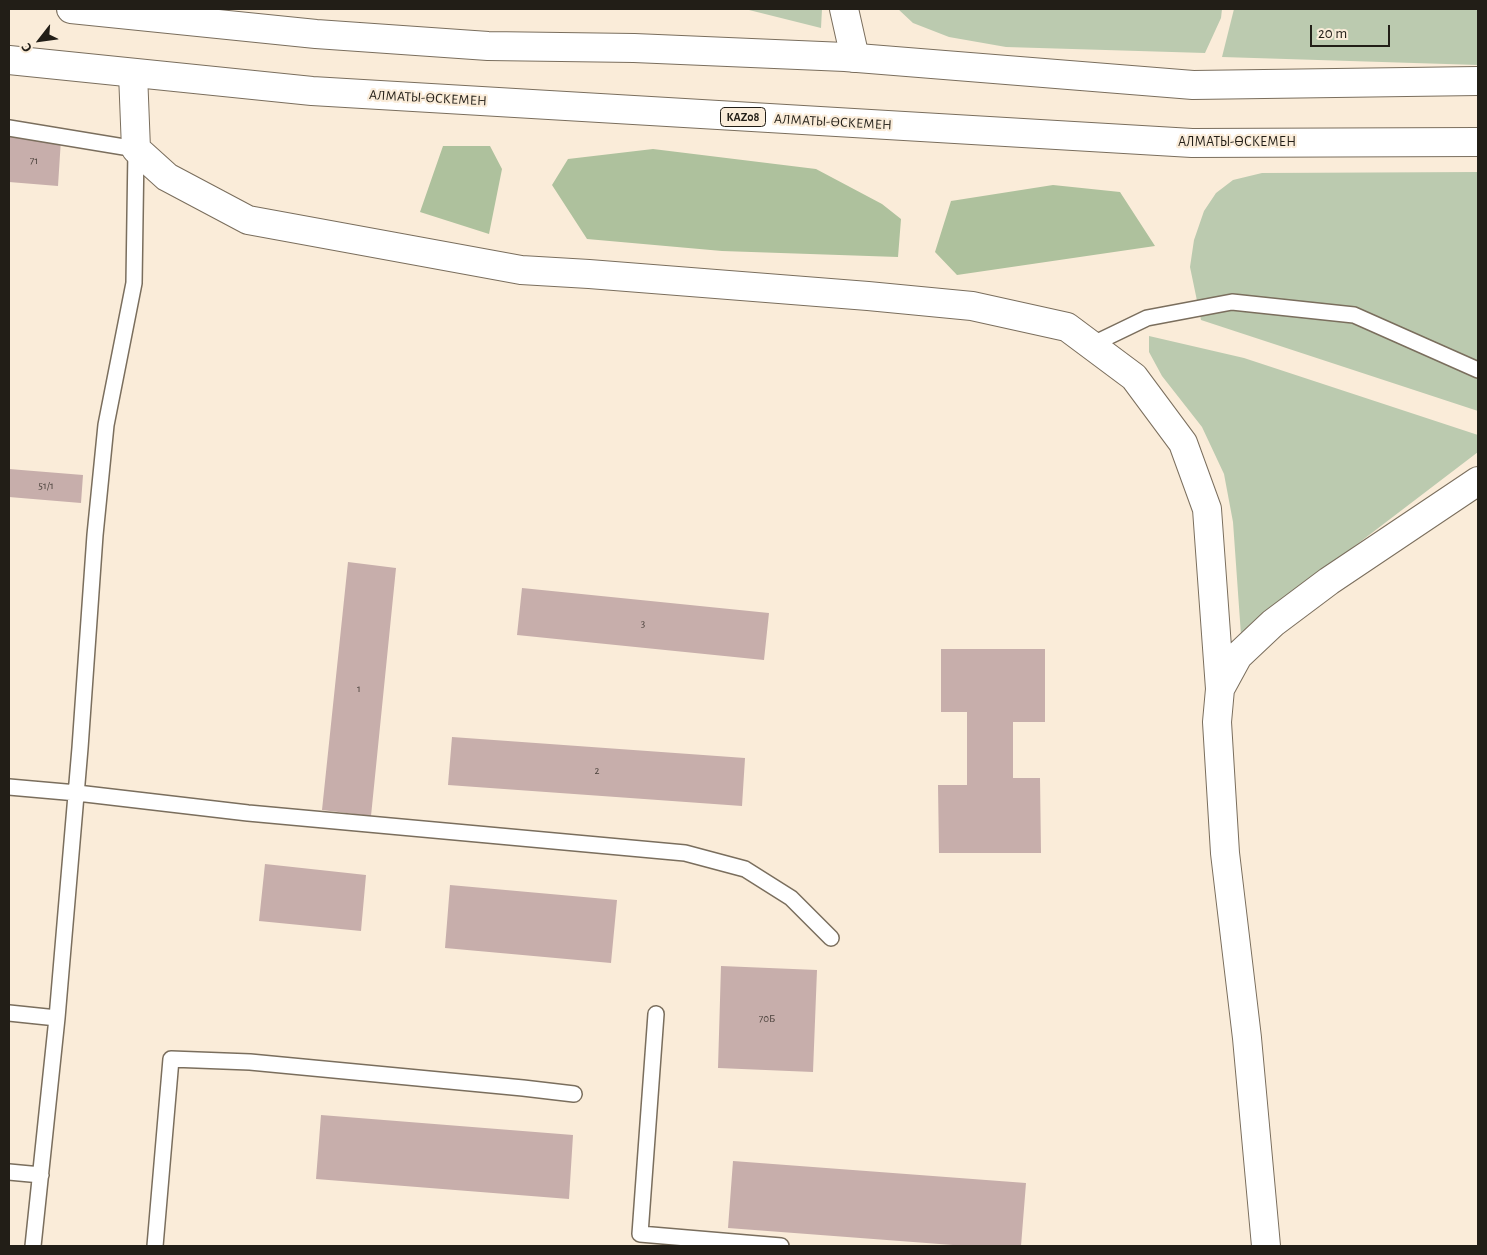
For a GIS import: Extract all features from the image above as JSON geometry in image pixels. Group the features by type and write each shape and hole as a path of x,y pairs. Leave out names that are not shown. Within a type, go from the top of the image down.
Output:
{"main road":[{"path":"71,9 316,34 488,46 634,48 855,58 1194,86 1478,82"},
{"path":"844,9 855,58"},
{"name":"АЛМАТЫ-ӨСКЕМЕН","path":"9,60 312,91 1192,143 1478,142"},
{"path":"133,73 136,148 167,177 248,220 521,270 868,296 972,306 1067,327 1134,377 1183,443 1207,509 1220,689 1218,722 1225,853 1247,1038 1266,1246"},
{"path":"1220,689 1238,656 1273,623 1328,581 1478,481"}],"lane":[{"path":"9,128 136,148 134,283 106,425 95,535 77,793 57,1018 33,1246"},
{"path":"1091,345 1146,318 1232,302 1354,316 1478,370"},
{"path":"9,787 248,813 685,852 745,869 791,898 830,938"},
{"path":"9,1012 57,1018"},
{"path":"656,1014 640,1234 781,1246"},
{"path":"155,1246 171,1059 250,1062 574,1094"},
{"path":"9,1172 41,1175"}],"green space":[{"path":"740,9 822,9 821,28 749,10"},
{"path":"898,9 1222,9 1221,18 1205,53 1006,47 949,37 913,23"},
{"path":"1234,9 1478,9 1478,65 1222,57"},
{"path":"443,146 490,146 502,169 489,234 420,212"},
{"path":"653,149 816,169 882,204 901,219 898,257 722,251 587,239 552,185 568,159"},
{"path":"1478,172 1478,411 1201,320 1190,267 1194,240 1204,211 1216,193 1233,180 1262,173"},
{"path":"1053,185 1120,192 1155,246 957,275 935,252 951,201"},
{"path":"1149,336 1244,358 1478,435 1478,452 1276,606 1241,635 1233,522 1224,474 1202,427 1162,376 1149,352"}],"building":[{"path":"9,135 61,139 58,186 9,182"},
{"path":"9,469 83,475 81,503 9,497"},
{"path":"348,562 396,568 371,816 322,810"},
{"path":"522,588 769,613 764,660 517,635"},
{"path":"941,649 1045,649 1045,722 1013,722 1013,778 1040,778 1041,853 939,853 938,785 967,785 967,712 941,712"},
{"path":"452,737 745,758 742,806 448,785"},
{"path":"265,864 366,875 361,931 259,921"},
{"path":"450,885 617,900 611,963 445,948"},
{"path":"721,966 817,970 813,1072 718,1068"},
{"path":"321,1115 573,1135 569,1199 316,1179"},
{"path":"733,1161 1026,1183 1021,1246 966,1246 728,1228"}]}
